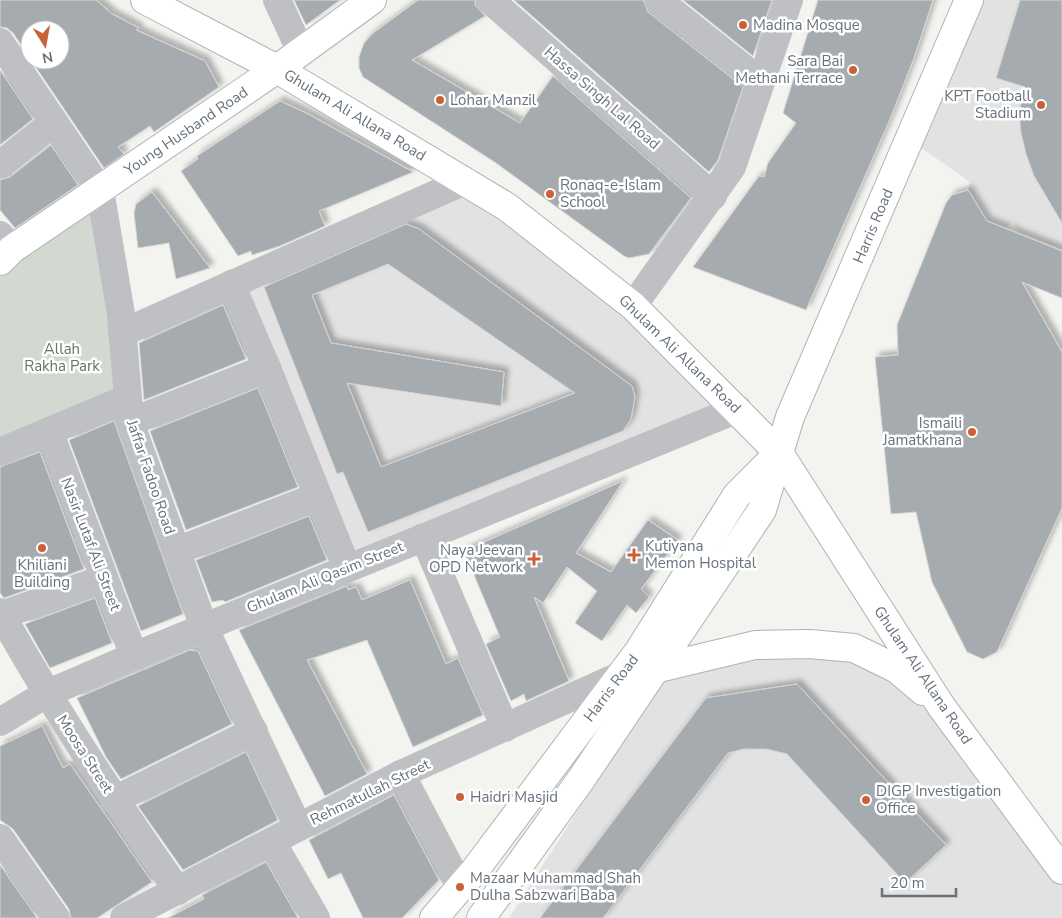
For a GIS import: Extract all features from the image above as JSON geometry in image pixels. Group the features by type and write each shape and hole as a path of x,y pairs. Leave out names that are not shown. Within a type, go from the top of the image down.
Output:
{"main road":[{"name":"Ghulam Ali Allana Road","path":"145,0 277,69 507,207 633,306 779,453 942,706 1062,870"},
{"name":"Young Husband Road","path":"4,248 100,190 277,69 300,50 372,0"},
{"name":"Harris Road","path":"481,918 582,778 762,510 790,417 910,140 968,0"},
{"name":"Harris Road","path":"434,918 461,888 639,651 737,495 779,453"},
{"path":"655,669 755,645 810,644 854,648 897,669 942,706"}],"street":[{"path":"277,0 300,50"},
{"name":"Hassa Singh Lal Road","path":"490,0 713,196"},
{"path":"658,0 760,82"},
{"path":"633,306 732,167 789,0"},
{"name":"Jaffar Fadoo Road","path":"0,42 100,190 122,333 129,410 176,551 204,627 298,827"},
{"path":"0,165 54,122"},
{"path":"122,333 465,181"},
{"path":"231,284 268,368 347,568"},
{"path":"0,452 49,432 268,368"},
{"name":"Ghulam Ali Qasim Street","path":"0,722 46,694 134,656 738,410"},
{"name":"Nasir Lutaf Ali Street","path":"49,432 103,579 134,656"},
{"path":"176,551 318,496"},
{"path":"424,537 505,728"},
{"path":"1,614 103,579"},
{"name":"Moosa Street","path":"1,614 46,694 114,800 178,891"},
{"name":"Rehmatullah Street","path":"124,918 401,774 621,675"},
{"path":"114,800 254,730"},
{"path":"401,774 461,888"},
{"path":"0,838 56,918"},
{"path":"272,842 316,918"}],"shaded area":[{"path":"964,0 1062,0 1062,249 1020,232 1012,222 997,238 968,190 970,182 910,140"},
{"path":"465,181 738,409 347,568 234,283"},
{"path":"755,645 897,669 1062,870 1062,918 509,918 664,676"}],"green space":[{"name":"Allah Rakha Park","path":"100,190 128,406 0,455 0,261"}],"building":[{"path":"0,0 96,0 112,14 139,28 136,30 205,61 219,87 154,132 150,126 118,147 124,154 104,168 38,70 70,70 70,20 20,20 20,43 7,28 0,27"},
{"path":"294,0 340,0 306,25"},
{"path":"418,0 475,0 475,5 485,16 412,60 520,123 553,76 691,198 649,254 629,258 624,256 496,163 363,77 359,68 359,57 364,43 372,34"},
{"path":"514,0 643,0 648,12 743,87 718,160 709,172"},
{"name":"Madina Mosque","path":"683,0 772,0 753,56"},
{"path":"818,0 933,0 914,58 890,119 806,310 693,267 759,176 764,177 768,163 796,123 783,113"},
{"name":"KPT Football Stadium","path":"1020,0 1062,0 1062,223 1034,176 1026,154 1019,112 1025,87 996,78"},
{"path":"0,70 33,119 0,145"},
{"path":"280,101 308,114 413,172 319,211 325,226 280,246 252,255 251,251 238,256 181,171 198,159 197,156"},
{"path":"51,145 78,185 15,228 0,210 0,180 10,177"},
{"name":"Ismaili Jamatkhana","path":"968,190 987,221 1062,251 1062,298 1022,282 1062,352 1062,508 997,652 983,659 967,652 932,582 916,512 891,514 875,357 898,355 897,325 946,203 952,195"},
{"path":"152,192 210,268 176,279 169,243 138,248 134,213 136,204"},
{"path":"406,224 419,229 632,386 635,397 631,419 623,431 368,532 343,472 337,474 264,287","holes":["388,264 575,393 381,467 347,383 501,406 504,372 331,343 312,295"]},
{"path":"223,305 246,359 144,400 139,343"},
{"path":"258,388 298,487 186,530 150,431"},
{"path":"114,421 183,614 141,631 69,440"},
{"name":"Khiliani Building","path":"40,452 84,569 4,598 0,593 0,467"},
{"path":"623,481 576,553 611,572 648,520 678,540 641,589 649,597 636,613 627,605 602,641 575,623 597,591 567,567 543,603 534,597 569,681 526,701 524,694 511,701 486,644 500,637 464,551"},
{"path":"309,516 327,560 225,602 223,600 212,602 196,560"},
{"path":"410,580 446,664 458,658 483,715 413,747 367,640 307,660 367,774 325,796 239,630 347,586 348,590 356,587 362,600"},
{"path":"95,598 112,643 50,668 25,624"},
{"path":"190,650 198,651 232,724 121,779 106,757 77,698"},
{"name":"DIGP Investigation Office","path":"797,684 946,845 905,883 787,754 766,749 744,749 728,753 603,918 540,918 706,698"},
{"path":"42,726 63,768 70,764 152,882 97,918 71,918 69,909 13,829 0,820 0,746"},
{"path":"246,752 278,820 183,870 138,806"},
{"path":"394,795 439,880 402,918 363,918 341,873 328,879 309,840"},
{"path":"266,862 298,918 168,918 204,899 202,895"},
{"path":"0,865 37,918 0,918"}],"place":[{"name":"Madina Mosque","path":"743,25"},
{"name":"Sara Bai Methani Terrace","path":"853,70"},
{"name":"Lohar Manzil","path":"440,100"},
{"name":"KPT Football Stadium","path":"1041,105"},
{"name":"Ronaq-e-Islam School","path":"550,194"},
{"name":"Ismaili Jamatkhana","path":"972,432"},
{"name":"Khiliani Building","path":"42,548"},
{"name":"Kutiyana Memon Hospital","path":"634,555"},
{"name":"Naya Jeevan OPD Network","path":"534,559"},
{"name":"Haidri Masjid","path":"460,797"},
{"name":"DIGP Investigation Office","path":"866,800"},
{"name":"Mazaar Muhammad Shah Dulha Sabzwari Baba","path":"460,887"}]}
